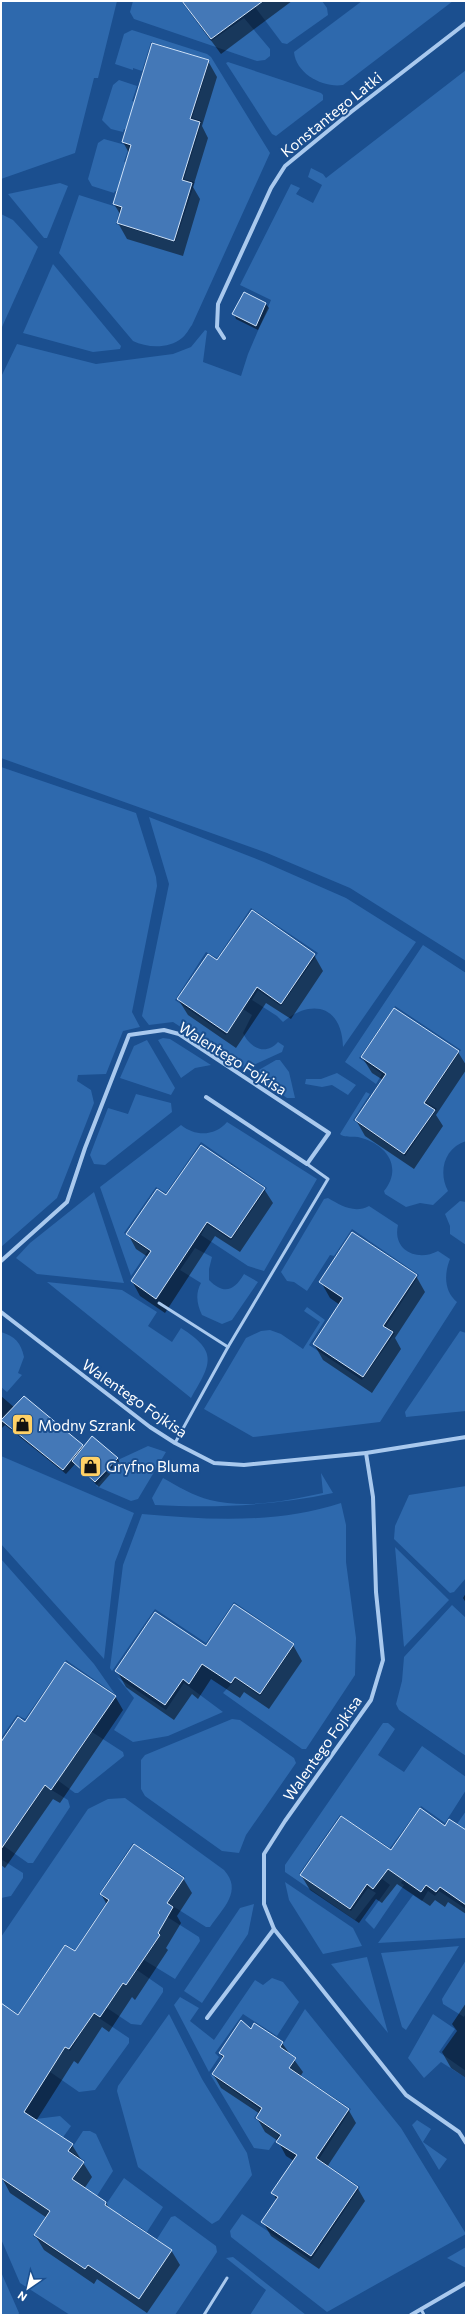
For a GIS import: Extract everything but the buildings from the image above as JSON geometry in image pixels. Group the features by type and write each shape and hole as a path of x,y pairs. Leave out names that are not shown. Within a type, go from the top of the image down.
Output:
{"street":[{"name":"Konstantego Latki","path":"224,338 217,326 218,304 271,188 286,166 352,112 466,23"},
{"name":"Walentego Fojkisa","path":"1,1261 68,1202 85,1148 130,1035 164,1030 179,1034 329,1133 307,1164"},
{"path":"206,1097 307,1164"},
{"name":"Walentego Fojkisa","path":"1,1312 77,1372 175,1443 214,1463 244,1465 366,1453 466,1437"},
{"name":"Walentego Fojkisa","path":"366,1453 373,1497 376,1592 383,1660 372,1700 285,1821 264,1854 264,1904 274,1929 406,2095 459,2132 466,2144"},
{"path":"207,2018 274,1929"},
{"path":"411,2315 466,2283"}],"lane":[{"path":"175,1443 228,1347 328,1179 307,1164"},
{"path":"159,1303 228,1347"},
{"path":"204,2315 227,2278"},
{"path":"421,2309 424,2315"}],"shaded area":[{"path":"1,1 117,1 98,78 94,78 75,153 1,179"},
{"path":"133,1 181,1 211,41 244,18 270,49 270,56 265,60 257,61 134,19 130,12"},
{"path":"264,1 322,1 327,8 328,15 287,44 282,43 255,7"},
{"path":"362,1 453,1 343,85 319,82 305,73 296,60 294,52"},
{"path":"132,30 207,54 211,57 270,153 192,325 185,335 177,342 164,346 151,346 133,341 59,253 79,195 120,208 116,224 175,242 195,182 184,179 202,121 192,118 210,60 151,42 142,71 133,68 133,70 115,64 124,34"},
{"path":"228,62 321,93 323,95 323,100 276,136 272,134 226,63"},
{"path":"466,70 466,961 350,888 267,853 1,758 1,377 17,344 96,364 173,354 191,347 205,330 207,331 203,362 241,376 248,354 271,300 240,285 291,184 300,188 296,194 313,203 322,185 308,177 311,168 323,174 326,178"},
{"path":"119,80 137,86 132,101 142,104 133,131 124,129 123,132 111,129 102,120 113,85"},
{"path":"104,139 129,146 124,162 134,166 125,194 115,191 114,193 92,186 88,179 98,143"},
{"path":"60,183 68,186 47,238 44,238 8,194"},
{"path":"1,214 13,220 38,247 2,327"},
{"path":"53,264 121,346 120,349 93,352 23,333"},
{"path":"1,767 136,813 156,877 157,886 132,1012 140,1027 123,1031 106,1074 78,1075 77,1081 91,1090 94,1103 57,1198 1,1247"},
{"path":"149,817 264,862 346,898 416,942 343,1047 341,1033 337,1022 324,1010 304,1010 283,1022 277,1016 252,1000 258,990 281,1006 318,953 251,908 217,958 206,952 175,1000 226,1035 243,1009 252,1015 243,1033 250,1043 259,1048 268,1049 278,1042 284,1046 282,1052 245,1069 173,1022 149,1025 142,1016 169,884"},
{"path":"423,945 466,973 466,1141 458,1144 452,1149 445,1162 444,1176 448,1191 433,1205 420,1203 406,1207 385,1194 384,1191 390,1182 392,1165 389,1157 383,1150 368,1140 340,1134 366,1092 370,1094 353,1120 405,1156 437,1109 426,1102 461,1050 395,1006 359,1058 382,1074 376,1084 345,1062"},
{"path":"163,1038 170,1039 211,1065 195,1068 181,1078 158,1040"},
{"path":"147,1040 175,1088 171,1095 120,1078 134,1046"},
{"path":"276,1060 280,1060 289,1072 295,1098 287,1098 252,1074"},
{"path":"337,1073 356,1085 348,1095 332,1085 322,1087 305,1084 306,1079 321,1079"},
{"path":"136,1094 171,1103 172,1112 105,1165 94,1164 90,1155 108,1108 128,1114"},
{"path":"227,1122 317,1179 264,1271 248,1266 201,1235 207,1224 231,1240 267,1188 201,1142 166,1193 156,1187 124,1233 148,1251 131,1276 100,1187 181,1125 193,1132 205,1133 217,1130"},
{"path":"94,1192 124,1283 37,1274 16,1258 30,1243"},
{"path":"328,1198 347,1208 358,1209 369,1206 398,1225 397,1234 399,1242 408,1252 422,1255 438,1251 450,1259 446,1282 447,1288 457,1302 380,1422 253,1437 204,1409 246,1338 261,1331 270,1330 281,1334 303,1349 320,1322 304,1311 307,1307 325,1320 309,1345 362,1380 395,1333 386,1326 419,1275 352,1229 334,1256 330,1255 307,1291 294,1282 287,1281 281,1272 324,1199"},
{"path":"460,1201 466,1202 466,1245 450,1234 450,1226 445,1214"},
{"path":"195,1248 212,1257 209,1269 209,1280 219,1288 228,1289 232,1287 244,1274 258,1282 232,1320 222,1324 202,1315 197,1299 201,1283 180,1270"},
{"path":"47,1282 122,1290 157,1312 148,1326 172,1342 181,1328 193,1337 201,1344 208,1359 207,1367 191,1398"},
{"path":"460,1331 466,1333 466,1411 406,1417 405,1412"},
{"path":"1,1332 17,1341 24,1357 18,1373 22,1375 7,1392 1,1387"},
{"path":"148,1446 166,1452 138,1499 131,1501 96,1486 120,1459"},
{"path":"1,1456 134,1513 115,1562 104,1659 1,1544"},
{"path":"321,1473 333,1493 288,1501 266,1503 323,1493"},
{"path":"163,1478 204,1498 224,1503 266,1503 244,1505 222,1506 155,1505 152,1498"},
{"path":"466,1486 466,1578 454,1592 450,1593 394,1539 395,1526 409,1495"},
{"path":"341,1503 346,1525 346,1562 356,1638 355,1675 306,1749 302,1749 223,1693 236,1679 260,1696 295,1644 234,1602 206,1643 155,1609 112,1671 110,1668 123,1565 142,1514 192,1518 242,1519 317,1510"},
{"path":"395,1547 449,1600 404,1647"},
{"path":"1,1559 94,1664 115,1694 66,1660 25,1719 17,1715 1,1738"},
{"path":"452,1605 466,1618 466,1756 399,1710 396,1704 402,1681 404,1657"},
{"path":"117,1677 166,1710 184,1683 223,1712 168,1736 133,1742 114,1730 134,1698"},
{"path":"232,1719 240,1720 294,1758 296,1763 246,1835 239,1853 222,1851 145,1796 141,1789 141,1760 145,1755"},
{"path":"383,1723 388,1723 395,1729 378,1755 404,1772 422,1746 466,1777 466,1790 445,1823 421,1806 390,1848 340,1815 299,1874 351,1911 368,1888 376,1893 355,1920 285,1872 285,1865"},
{"path":"92,1732 123,1752 124,1756 78,1793 75,1793 52,1776 69,1753 75,1757"},
{"path":"45,1786 68,1800 70,1807 33,1863 28,1863 1,1844 14,1817 22,1821"},
{"path":"125,1798 224,1870 232,1885 229,1899 210,1927 206,1927 168,1903 185,1877 133,1843 99,1894 107,1901 75,1950 65,1944 18,2014 9,2008 1,2020 1,1937 88,1809 108,1799"},
{"path":"466,1811 466,1839 455,1832 460,1825 457,1824"},
{"path":"1,1859 23,1873 23,1878 11,1896 1,1898"},
{"path":"386,1862 406,1875 401,1883 404,1885 374,1929 365,1920 390,1885 377,1875"},
{"path":"285,1882 353,1928 362,1946 323,1954 289,1900"},
{"path":"428,1891 435,1896 439,1891 466,1909 465,1938 378,1943 413,1895 422,1901"},
{"path":"254,1904 248,1934 202,2003 184,1991 240,1908"},
{"path":"161,1913 199,1937 200,1941 175,1979 144,1960 161,1935 151,1928"},
{"path":"459,1946 406,2030 402,2027 381,1953"},
{"path":"367,1957 388,2033 331,1964"},
{"path":"466,1960 466,2013 464,2017 443,2004 442,1999"},
{"path":"137,1970 163,1988 163,1992 141,2025 131,2024 101,2004 117,1980 126,1986"},
{"path":"272,1978 283,1982 299,2002 277,2036 243,2014 215,2053 219,2057 209,2072 174,2005 180,1997 199,2008 190,2021 214,2040 255,1980 263,1985"},
{"path":"305,2009 401,2128 466,2234 327,2312 231,2237 230,2231 242,2214 311,2260 360,2187 319,2159 351,2109 290,2068 297,2058 281,2047"},
{"path":"93,2014 129,2038 129,2043 95,2090 79,2092 43,2067 59,2044 70,2051"},
{"path":"169,2014 202,2079 247,2153 252,2175 219,2220 212,2224 138,2167 117,2091 118,2086"},
{"path":"433,2014 455,2029 439,2052 466,2071 466,2078 441,2062 424,2078 408,2058"},
{"path":"210,2074 260,2109 254,2118 279,2135 269,2150 254,2148"},
{"path":"60,2116 71,2126 59,2143 28,2120"},
{"path":"417,2120 431,2129 423,2142 447,2159 439,2170 412,2125"},
{"path":"83,2131 90,2131 96,2134 113,2171 93,2202 69,2185 85,2161 70,2151"},
{"path":"124,2178 163,2207 147,2232 122,2215 118,2219 103,2209"},
{"path":"1,2179 49,2211 33,2236 85,2270 88,2266 138,2299 172,2250 157,2239 171,2217 175,2216 216,2246 217,2252 175,2315 70,2315 20,2283 1,2239"},
{"path":"466,2247 466,2268 447,2258"},
{"path":"233,2257 306,2315 250,2315 266,2290 226,2258"},
{"path":"1,2272 19,2313 18,2315 1,2315"}],"place":[{"name":"Modny Szrank","path":"22,1425"},
{"name":"Gryfno Bluma","path":"91,1466"}]}
